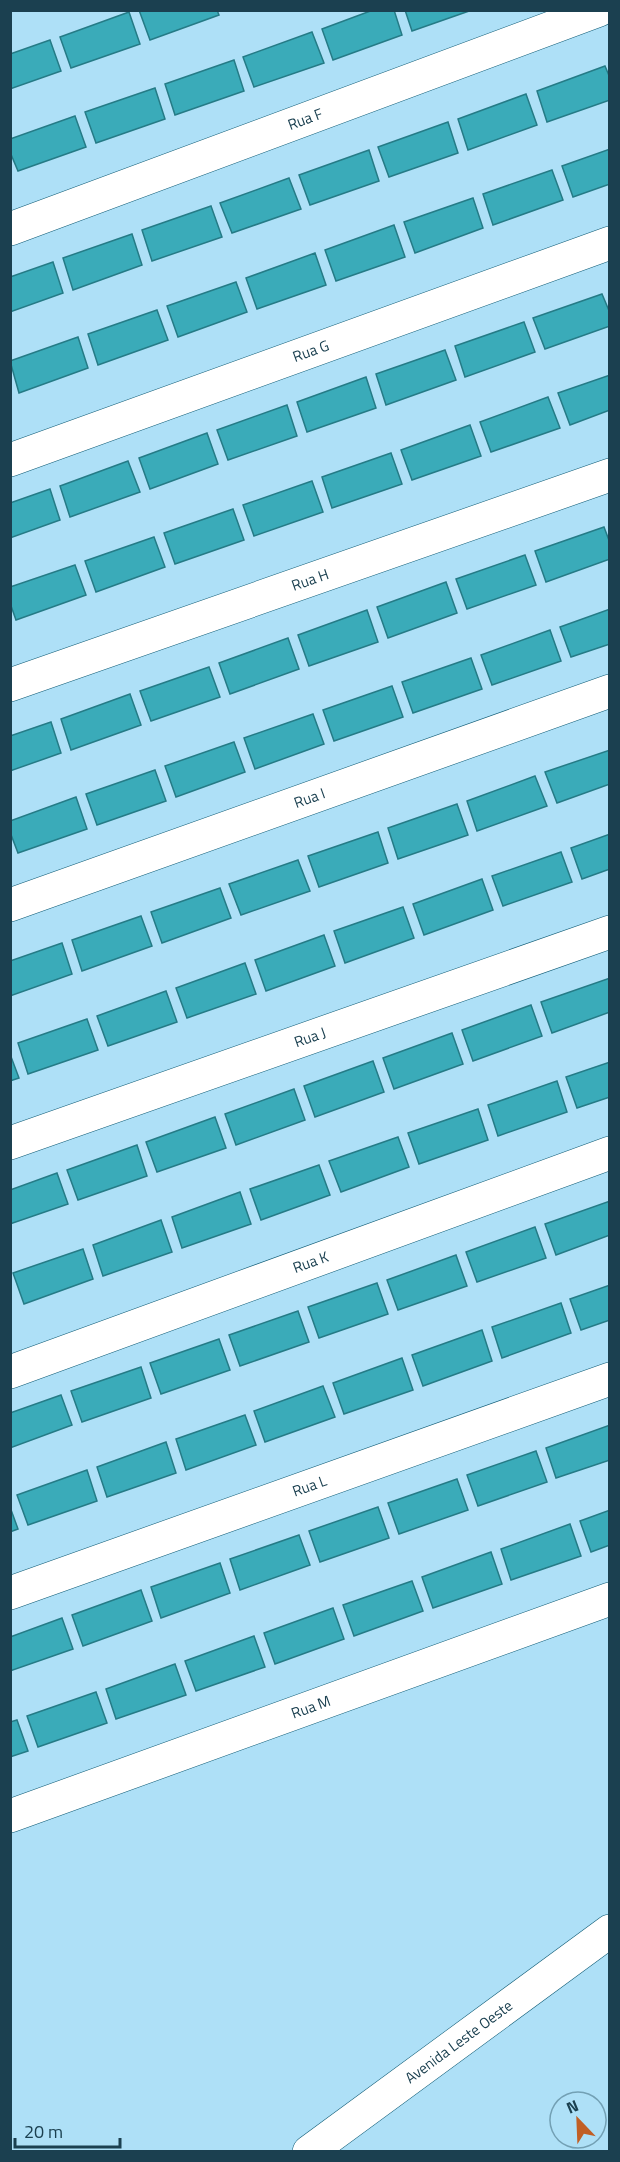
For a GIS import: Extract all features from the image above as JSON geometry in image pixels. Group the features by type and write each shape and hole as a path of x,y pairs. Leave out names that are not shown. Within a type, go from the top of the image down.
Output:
{"street":[{"name":"Rua F","path":"10,229 599,10"},
{"name":"Rua G","path":"10,460 609,243"},
{"name":"Rua H","path":"10,685 609,475"},
{"name":"Rua I","path":"10,905 609,691"},
{"name":"Rua J","path":"10,1143 609,932"},
{"name":"Rua K","path":"10,1372 609,1153"},
{"name":"Rua L","path":"10,1593 609,1379"},
{"name":"Rua M","path":"10,1816 609,1599"},
{"name":"Avenida Leste Oeste","path":"309,2151 609,1931"}],"building":[{"path":"139,10 217,10 219,15 150,40"},
{"path":"373,10 394,10 402,35 333,60 322,29"},
{"path":"405,10 472,10 412,31"},
{"path":"129,12 140,44 71,68 60,37"},
{"path":"312,32 324,63 254,87 243,57"},
{"path":"50,40 61,71 10,89 10,54"},
{"path":"234,60 244,91 175,115 165,84"},
{"path":"605,66 610,78 610,100 547,122 537,91"},
{"path":"155,88 165,119 96,143 85,112"},
{"path":"526,94 537,125 468,150 458,119"},
{"path":"75,116 86,147 18,171 10,152 10,139"},
{"path":"448,122 458,153 389,177 378,147"},
{"path":"610,149 610,184 573,197 562,166"},
{"path":"369,150 379,181 310,205 299,175"},
{"path":"552,170 563,200 493,225 483,194"},
{"path":"289,178 301,209 232,233 220,203"},
{"path":"473,198 483,228 415,253 404,222"},
{"path":"211,206 222,237 152,261 142,230"},
{"path":"394,225 405,257 336,281 325,250"},
{"path":"132,234 142,265 73,290 63,258"},
{"path":"315,253 326,285 257,309 246,278"},
{"path":"53,262 63,293 10,312 10,277"},
{"path":"236,282 247,312 178,337 167,306"},
{"path":"602,294 610,313 610,326 545,349 533,318"},
{"path":"157,310 168,340 98,365 88,334"},
{"path":"524,322 535,352 465,377 455,346"},
{"path":"78,337 88,368 19,393 10,361"},
{"path":"445,350 456,380 386,405 376,374"},
{"path":"610,375 610,410 570,425 558,393"},
{"path":"366,377 376,408 307,432 297,402"},
{"path":"548,397 560,428 491,452 480,422"},
{"path":"287,405 297,436 228,460 217,430"},
{"path":"470,425 481,456 412,480 401,450"},
{"path":"207,433 218,464 150,489 139,458"},
{"path":"391,453 402,484 332,508 322,477"},
{"path":"128,461 140,492 70,517 60,486"},
{"path":"312,481 323,512 254,536 243,505"},
{"path":"50,489 60,520 10,538 10,503"},
{"path":"233,509 244,540 175,564 164,533"},
{"path":"604,527 610,543 610,559 546,582 535,551"},
{"path":"154,537 165,567 96,592 85,561"},
{"path":"525,555 536,585 467,609 456,579"},
{"path":"75,565 86,595 16,620 10,603 10,587"},
{"path":"446,582 457,613 388,638 377,607"},
{"path":"610,609 610,644 571,657 560,627"},
{"path":"367,610 378,642 309,666 298,635"},
{"path":"550,630 561,661 492,685 481,655"},
{"path":"288,638 299,669 230,694 219,663"},
{"path":"471,658 482,689 413,713 402,682"},
{"path":"209,667 220,697 151,721 140,691"},
{"path":"392,686 403,717 334,741 323,710"},
{"path":"130,694 141,725 71,750 61,719"},
{"path":"313,714 324,744 255,769 244,738"},
{"path":"51,722 61,753 10,771 10,736"},
{"path":"234,742 245,772 176,797 165,766"},
{"path":"610,750 610,784 557,803 545,772"},
{"path":"155,770 166,801 97,825 86,794"},
{"path":"535,776 547,806 477,831 467,801"},
{"path":"76,797 87,829 18,853 10,832 10,821"},
{"path":"457,804 468,835 398,859 388,828"},
{"path":"378,832 388,863 319,887 308,856"},
{"path":"610,834 610,869 582,879 571,848"},
{"path":"561,852 572,882 503,906 492,876"},
{"path":"298,860 310,891 241,915 229,884"},
{"path":"482,879 493,910 424,935 413,904"},
{"path":"220,888 231,918 162,943 151,912"},
{"path":"403,907 414,938 345,963 334,931"},
{"path":"141,916 152,946 82,971 72,940"},
{"path":"324,935 335,966 266,991 255,960"},
{"path":"62,943 72,974 10,996 10,961"},
{"path":"245,963 256,994 187,1018 176,988"},
{"path":"610,978 610,1012 552,1033 541,1002"},
{"path":"166,991 177,1022 108,1046 97,1016"},
{"path":"531,1005 542,1036 473,1061 462,1030"},
{"path":"87,1019 98,1050 28,1074 18,1043"},
{"path":"452,1033 463,1064 394,1089 383,1058"},
{"path":"10,1054 19,1078 10,1081"},
{"path":"373,1061 384,1092 315,1117 304,1086"},
{"path":"610,1062 610,1097 577,1108 566,1077"},
{"path":"557,1081 567,1112 498,1136 488,1105"},
{"path":"294,1089 305,1120 236,1145 225,1114"},
{"path":"478,1109 488,1140 419,1164 408,1133"},
{"path":"215,1117 226,1148 157,1172 146,1142"},
{"path":"398,1137 409,1167 341,1192 329,1161"},
{"path":"137,1145 147,1176 78,1200 67,1170"},
{"path":"319,1165 330,1195 261,1220 250,1189"},
{"path":"57,1173 68,1204 10,1224 10,1190"},
{"path":"240,1192 251,1224 182,1248 172,1217"},
{"path":"610,1201 610,1235 556,1255 545,1224"},
{"path":"161,1220 172,1252 103,1276 93,1245"},
{"path":"535,1227 546,1258 477,1282 466,1252"},
{"path":"83,1249 93,1279 24,1304 13,1273"},
{"path":"456,1255 467,1286 398,1310 387,1280"},
{"path":"377,1283 388,1314 319,1338 308,1307"},
{"path":"610,1285 610,1320 581,1330 570,1299"},
{"path":"561,1303 571,1333 502,1358 492,1327"},
{"path":"298,1311 309,1342 240,1366 229,1335"},
{"path":"482,1330 492,1361 423,1386 412,1355"},
{"path":"219,1339 230,1370 161,1394 150,1363"},
{"path":"402,1358 413,1390 344,1414 333,1383"},
{"path":"141,1367 151,1398 82,1422 71,1391"},
{"path":"323,1386 335,1417 265,1442 254,1411"},
{"path":"61,1395 72,1425 10,1448 10,1413"},
{"path":"245,1415 256,1445 186,1470 176,1439"},
{"path":"610,1425 610,1460 556,1478 546,1448"},
{"path":"166,1442 176,1473 107,1497 97,1467"},
{"path":"536,1451 547,1482 478,1506 467,1475"},
{"path":"87,1470 97,1501 28,1525 17,1495"},
{"path":"457,1479 468,1510 399,1534 388,1503"},
{"path":"10,1507 18,1529 10,1532"},
{"path":"378,1507 389,1538 320,1562 309,1531"},
{"path":"610,1510 610,1545 591,1552 580,1521"},
{"path":"570,1524 581,1556 511,1580 501,1549"},
{"path":"299,1535 310,1565 240,1590 230,1559"},
{"path":"491,1552 502,1584 433,1608 422,1577"},
{"path":"220,1563 230,1593 161,1618 151,1587"},
{"path":"412,1581 423,1611 354,1636 343,1605"},
{"path":"141,1590 152,1621 83,1646 72,1615"},
{"path":"333,1608 344,1639 275,1664 264,1633"},
{"path":"62,1618 73,1649 10,1671 10,1637"},
{"path":"254,1636 265,1667 196,1691 185,1661"},
{"path":"175,1664 186,1695 116,1719 106,1689"},
{"path":"96,1692 107,1723 38,1747 27,1716"},
{"path":"17,1720 28,1751 10,1757 10,1722"}]}
